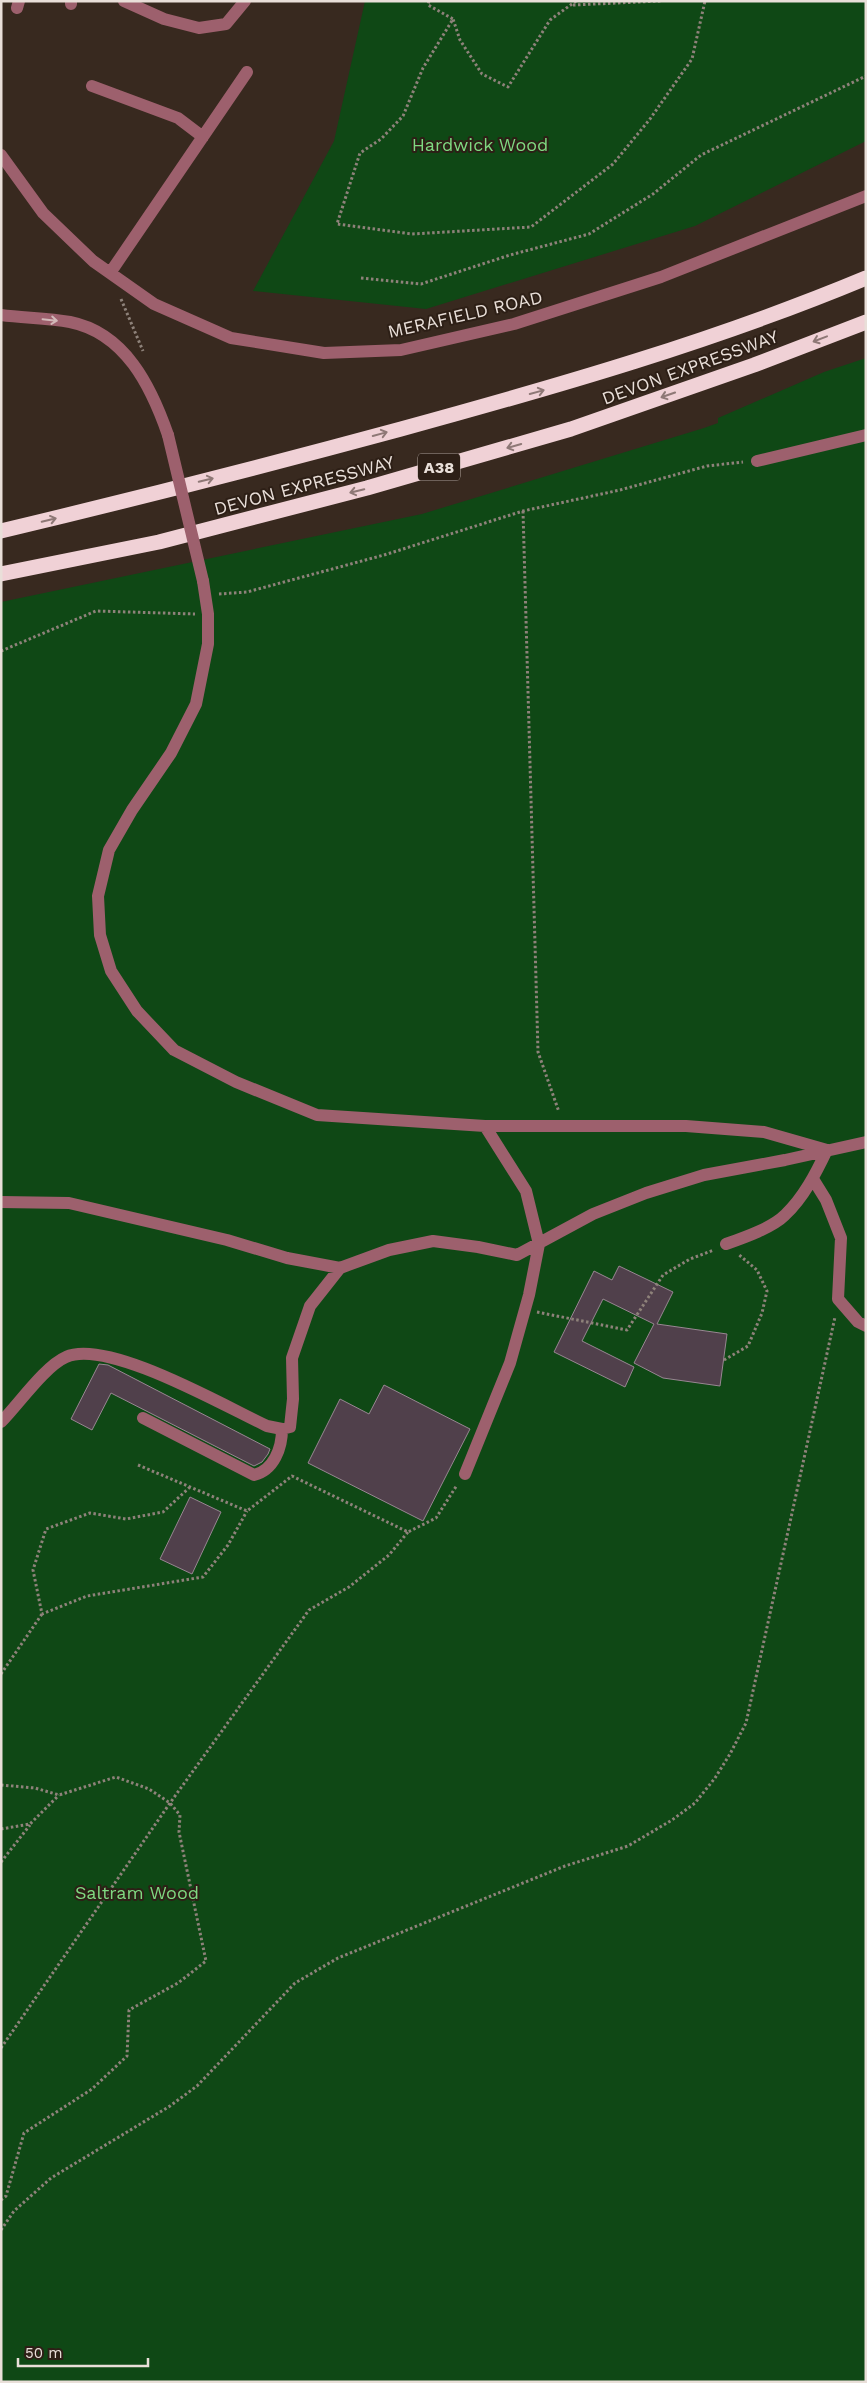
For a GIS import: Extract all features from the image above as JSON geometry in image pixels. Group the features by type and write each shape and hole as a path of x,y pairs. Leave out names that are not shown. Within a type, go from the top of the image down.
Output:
{"highway":[{"name":"DEVON EXPRESSWAY","path":"1,531 317,452 563,385 786,311 866,278"},
{"name":"DEVON EXPRESSWAY","path":"1,574 169,540 368,488 571,430 754,365 866,322"}],"street":[{"path":"124,1 164,19 199,28 226,24 245,1"},
{"path":"110,273 247,72"},
{"path":"92,86 178,118 203,137"},
{"name":"MERAFIELD ROAD","path":"1,156 43,213 93,261 154,304 231,338 324,353 401,350 514,324 660,277 866,196"},
{"path":"1,314 71,322 102,334 129,357 154,397 168,434 203,581 208,614 208,644 196,704 171,753 132,810 109,850 98,896 100,935 111,971 136,1011 174,1050 236,1082 318,1115 485,1126 686,1126 764,1132 827,1150"},
{"path":"757,461 866,435"},
{"path":"465,1474 510,1363 525,1310 539,1244 526,1191 485,1126"},
{"path":"1,1202 69,1203 218,1238 287,1258 340,1268 389,1250 433,1241 517,1255 593,1214 646,1193 704,1175 866,1142"},
{"path":"726,1244 752,1234 784,1216 813,1179 827,1150"},
{"path":"813,1179 826,1200 840,1238 838,1299 858,1322 866,1326"},
{"path":"1,1422 49,1370 66,1356 86,1355 108,1356 140,1365 267,1426 282,1429 290,1427 293,1399 292,1358 310,1306 340,1268"},
{"path":"143,1418 254,1475 269,1467 278,1452 282,1440 282,1429"}],"path":[{"path":"429,1 428,5 453,19 460,40 482,74 508,87 550,20 576,1"},
{"path":"572,5 661,1"},
{"path":"453,19 423,68 404,116 381,139 360,152 337,224 412,234 531,227 613,164 650,119 692,59 705,1"},
{"path":"361,278 421,284 510,255 589,234 653,194 701,155 866,76"},
{"path":"203,581 220,595 247,592 384,555 523,511 620,490 707,466 757,461"},
{"path":"523,511 538,1052 564,1126"},
{"path":"1,651 96,611 208,614"},
{"path":"525,1310 627,1330 663,1275 690,1259 726,1244 757,1270 767,1291 762,1314 748,1346 724,1360"},
{"path":"1,2230 14,2212 51,2178 170,2106 197,2086 296,1983 338,1958 468,1904 565,1866 628,1846 672,1820 695,1803 730,1754 746,1723 838,1299"},
{"path":"138,1465 247,1511"},
{"path":"1,2048 170,1803 309,1610 350,1586 389,1555 408,1532 436,1518 465,1474"},
{"path":"1,1674 42,1614 88,1596 203,1577 228,1545 247,1511 292,1476 408,1532"},
{"path":"42,1614 33,1570 46,1529 90,1513 126,1519 163,1512 190,1487"},
{"path":"1,1862 30,1824 59,1795 116,1777 149,1789 170,1803 180,1815 179,1832 206,1961 178,1983 129,2010 127,2056 92,2089 24,2133 6,2196 1,2200"},
{"path":"1,1785 35,1788 59,1795"},
{"path":"1,1829 30,1824"}],"green space":[{"name":"Hardwick Wood","path":"365,1 866,1 866,141 695,226 426,309 253,291 334,141"},
{"name":"Saltram Wood","path":"866,358 866,2382 1,2382 1,602 422,514 704,428 718,423 718,418 824,372"}],"building":[{"path":"619,1266 673,1292 657,1324 727,1334 720,1386 663,1378 634,1363 654,1324 603,1299 582,1341 634,1367 625,1387 554,1352 594,1271 612,1280"},
{"path":"99,1364 108,1365 270,1449 268,1454 262,1462 254,1466 111,1393 92,1430 71,1419"},
{"path":"384,1385 470,1429 423,1521 308,1463 340,1399 369,1414"},
{"path":"190,1497 221,1512 192,1574 160,1559"}]}
